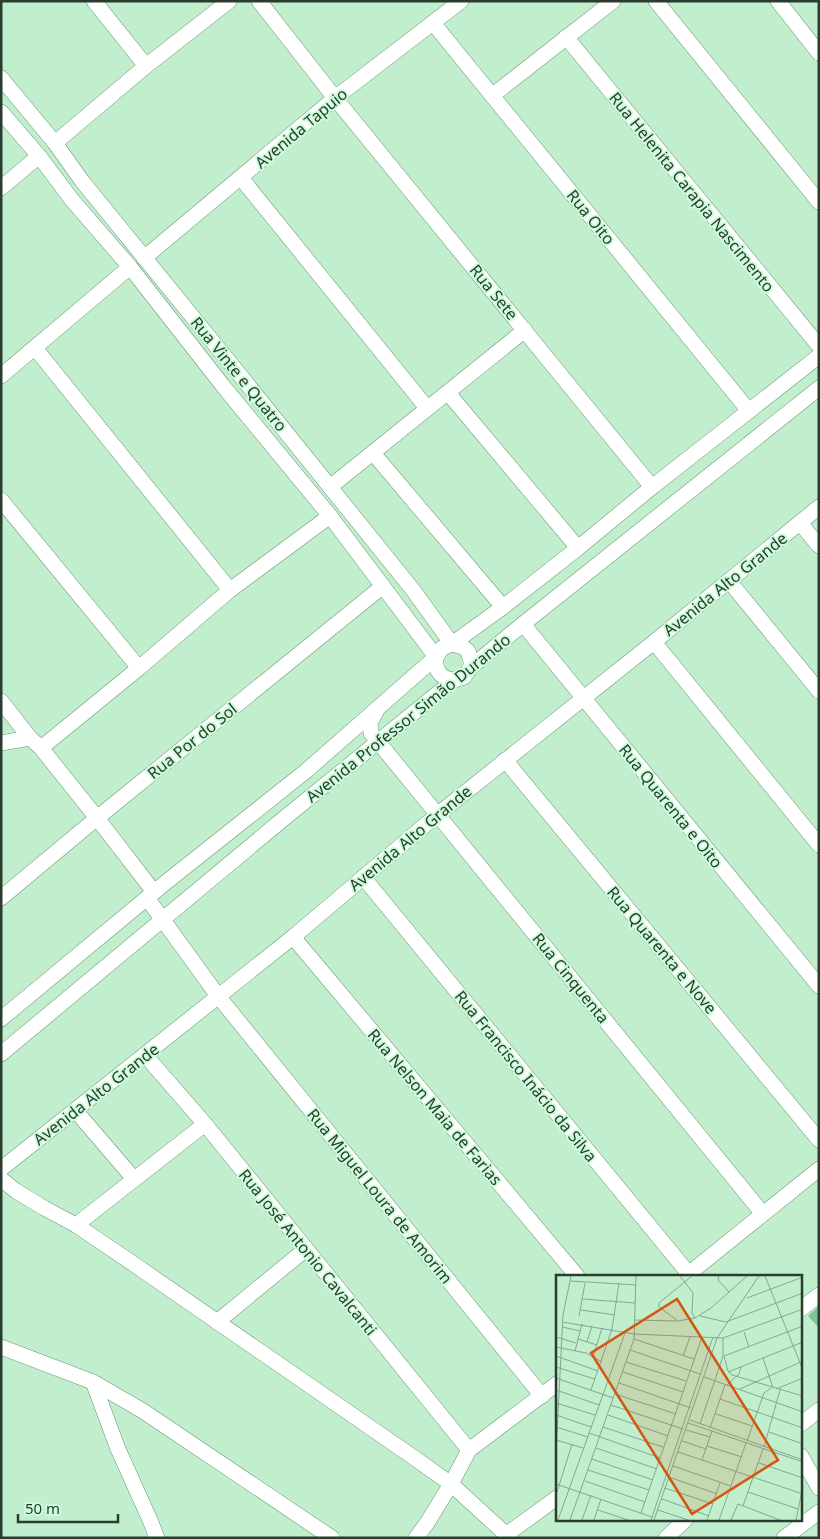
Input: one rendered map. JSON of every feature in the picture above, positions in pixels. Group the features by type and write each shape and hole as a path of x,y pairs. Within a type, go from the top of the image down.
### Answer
{"street":[{"path":"94,1 146,66"},
{"path":"55,143 146,66 230,1"},
{"name":"Rua Sete","path":"259,1 335,98 652,487"},
{"name":"Avenida Tapuio","path":"144,258 335,98 461,1"},
{"path":"493,95 613,1"},
{"path":"656,1 819,202"},
{"path":"778,1 819,53"},
{"name":"Rua Oito","path":"434,23 748,411"},
{"name":"Rua Helenita Carapia Nascimento","path":"566,37 819,346"},
{"name":"Rua Vinte e Quatro","path":"1,78 330,487 412,590 452,644 463,647 468,651 471,667"},
{"name":"Rua Vinte e Quatro","path":"1,112 39,156 72,200 130,267 146,290 223,386 330,516 436,657 436,668 439,673 443,677 454,680"},
{"path":"1,188 39,156"},
{"path":"241,178 427,408"},
{"path":"1,376 130,267"},
{"path":"146,290 160,278"},
{"path":"330,487 524,330"},
{"path":"35,348 230,590"},
{"name":"Avenida Professor Simão Durando","path":"1,1019 150,895 306,771 436,657 442,648 452,644 503,607 819,356"},
{"name":"Avenida Professor Simão Durando","path":"1,1054 454,680 464,677 471,667 523,624 819,388"},
{"path":"448,393 578,548"},
{"path":"373,453 503,607"},
{"path":"1,500 139,668"},
{"name":"Avenida Alto Grande","path":"1,1169 293,937 437,815 654,642 819,507"},
{"path":"1,743 35,743 139,668 230,590 330,516"},
{"path":"800,523 819,546"},
{"path":"728,581 819,692"},
{"name":"Rua Por do Sol","path":"1,898 383,586"},
{"path":"396,604 412,590"},
{"name":"Rua Quarenta e Oito","path":"523,624 819,986"},
{"path":"654,642 819,845"},
{"name":"Rua Miguel Loura de Amorim","path":"1,701 97,818 150,895 162,920 218,996 542,1396"},
{"name":"Rua Cinquenta","path":"381,706 370,723 371,734 763,1214"},
{"name":"Rua Quarenta e Nove","path":"505,760 819,1140"},
{"name":"Rua Francisco Inácio da Silva","path":"363,877 688,1275"},
{"name":"Rua Nelson Maia de Farias","path":"293,937 576,1275"},
{"name":"Rua José Antonio Cavalcanti","path":"145,1055 205,1124 469,1450"},
{"path":"75,1110 134,1179"},
{"path":"76,1225 205,1124"},
{"path":"688,1275 819,1169"},
{"path":"1,1180 37,1204 76,1225 451,1484 508,1536 556,1500"},
{"path":"217,1322 306,1249"},
{"path":"802,1308 819,1295"},
{"path":"1,1347 93,1382 143,1411 332,1538"},
{"path":"93,1382 118,1449 157,1538"},
{"path":"416,1538 451,1484 469,1450 556,1385"},
{"path":"802,1423 819,1410"},
{"path":"802,1458 819,1488"},
{"path":"784,1538 819,1512"},
{"path":"666,1538 683,1522"}],"building":[{"path":"819,1306 819,1328 808,1316"}]}
